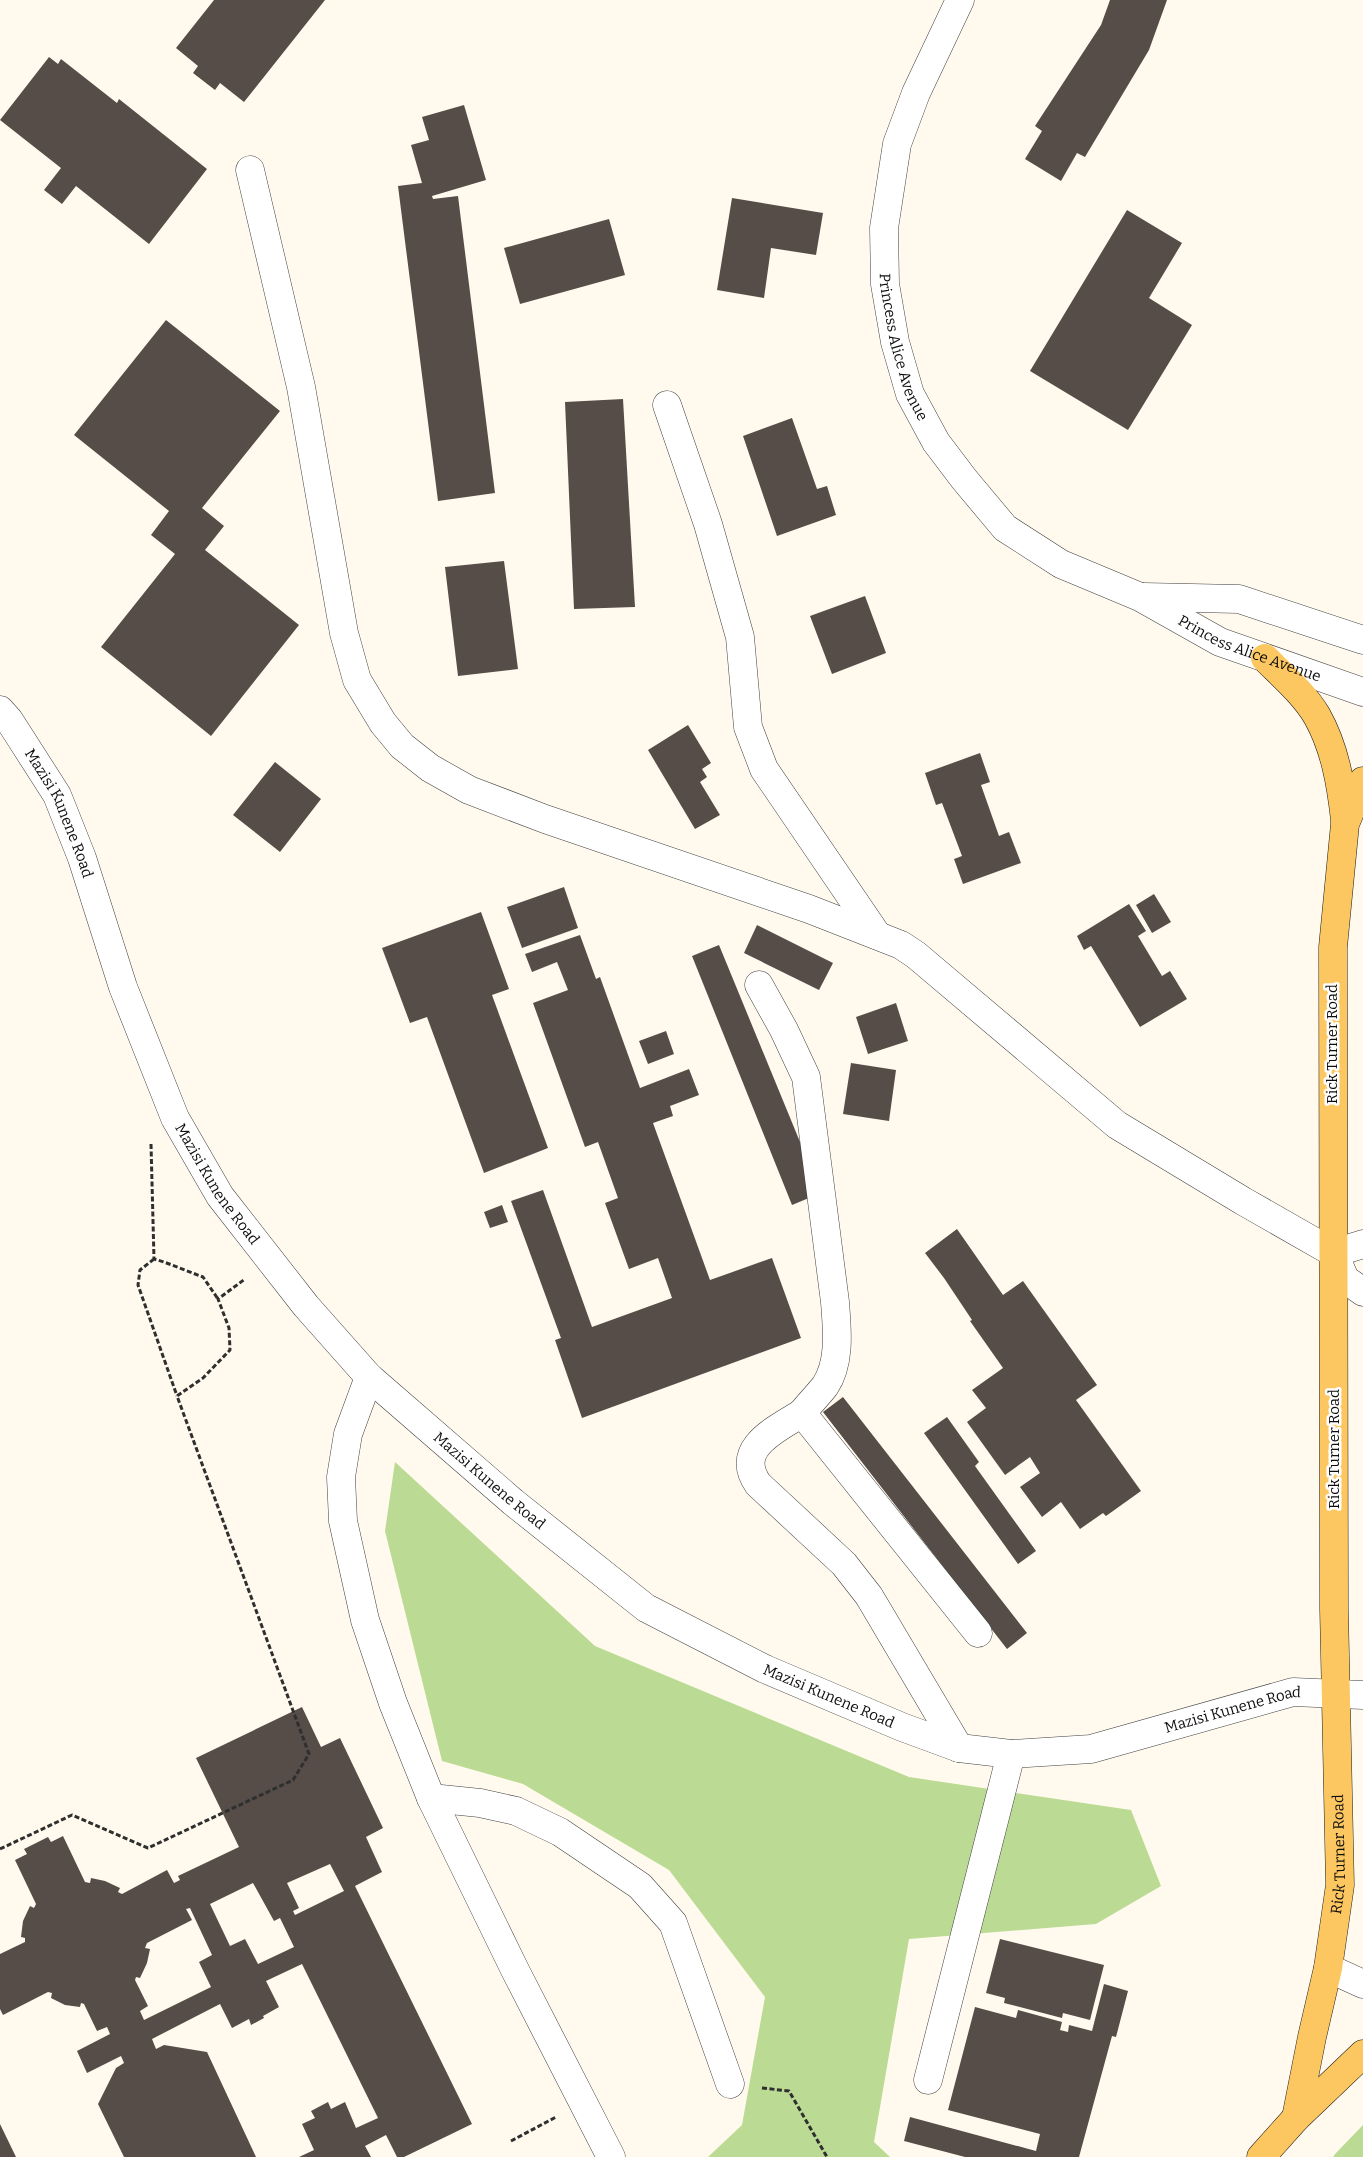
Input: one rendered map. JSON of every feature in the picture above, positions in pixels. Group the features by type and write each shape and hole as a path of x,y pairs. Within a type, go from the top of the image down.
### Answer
{"main road":[{"path":"1265,658 1295,687 1316,715 1330,743 1341,783 1346,824"},
{"name":"Rick Turner Road","path":"1296,2118 1328,1968 1340,1885 1335,1693 1333,947 1346,824 1363,781"},
{"path":"1261,2157 1296,2118 1363,2054"}],"street":[{"name":"Princess Alice Avenue","path":"960,0 916,93 897,144 884,228 886,284 895,342 910,394 936,442 964,479 1006,528 1061,564 1140,597 1220,642 1363,692"},
{"path":"250,170 272,256 300,387 344,633 357,680 383,723 402,746 430,768 469,790 545,819 663,858 901,945 916,955 1117,1125 1334,1253 1345,1279 1363,1292"},
{"path":"666,405 708,524 740,637 748,727 764,769 877,935"},
{"name":"Princess Alice Avenue","path":"1140,597 1239,599 1363,640"},
{"name":"Mazisi Kunene Road","path":"0,710 9,720 56,795 82,858 123,987 175,1118 220,1196 306,1306 369,1377 512,1502 646,1608 765,1669 902,1727 960,1748 1011,1754 1091,1749 1293,1692 1363,1695"},
{"path":"759,985 784,1030 806,1077 836,1302 838,1338 833,1366 826,1384 802,1413 760,1441 753,1450 751,1463 753,1476 758,1484 844,1564 869,1596 960,1748"},
{"path":"1334,1253 1363,1244"},
{"path":"369,1377 348,1434 340,1477 343,1521 365,1620 393,1703 431,1798 611,2157"},
{"path":"802,1413 978,1633"},
{"path":"928,2080 1011,1754"},
{"path":"431,1798 480,1803 516,1811 560,1832 640,1886 673,1923 730,2084"},
{"path":"1328,1968 1363,1984"}],"path":[{"path":"151,1142 154,1259"},
{"path":"154,1259 204,1277 218,1299 229,1328 230,1350 203,1378 177,1396"},
{"path":"0,1848 72,1815 148,1848 293,1780 309,1754 138,1285 140,1270 154,1259"},
{"path":"218,1299 270,1260"},
{"path":"789,2091 828,2157"},
{"path":"512,2141 582,2102"}],"green space":[{"path":"395,1462 595,1646 909,1777 1131,1810 1161,1886 1096,1924 909,1939 874,2142 890,2157 708,2157 742,2125 765,1997 669,1870 523,1784 442,1761 385,1531"},
{"path":"1363,2125 1363,2157 1333,2157 1336,2153"}],"building":[{"path":"214,0 325,0 244,102 220,83 215,90 193,73 198,66 176,48"},
{"path":"1110,0 1167,0 1149,50 1085,157 1077,153 1061,181 1025,159 1042,131 1035,126 1101,25"},
{"path":"49,57 58,64 61,59 117,103 119,99 207,169 149,244 76,186 62,204 44,190 61,168 0,120"},
{"path":"464,105 486,180 432,196 433,199 458,196 495,493 438,501 398,186 422,183 411,145 429,140 422,117"},
{"path":"732,198 823,213 816,255 771,248 764,298 717,290"},
{"path":"1127,210 1182,243 1149,298 1192,325 1128,430 1030,371"},
{"path":"609,219 625,275 520,304 504,248"},
{"path":"166,320 280,411 202,508 224,526 205,550 299,625 211,736 101,647 175,554 151,535 169,511 74,435"},
{"path":"623,399 635,607 574,609 565,402"},
{"path":"792,418 817,489 827,486 836,515 777,536 743,436"},
{"path":"504,561 518,669 458,676 445,567"},
{"path":"865,596 886,653 832,674 810,616"},
{"path":"688,725 711,763 702,769 707,777 700,782 720,815 695,829 648,750"},
{"path":"980,753 990,782 981,785 999,836 1009,832 1021,863 963,884 954,859 962,856 942,803 936,805 925,773"},
{"path":"275,762 321,799 280,852 233,815"},
{"path":"564,887 578,928 522,948 507,907"},
{"path":"1154,894 1171,922 1152,933 1136,905"},
{"path":"1129,904 1146,931 1138,936 1162,976 1170,971 1187,999 1140,1027 1091,946 1084,950 1077,936"},
{"path":"481,912 509,989 492,995 548,1148 484,1173 427,1017 410,1023 382,948"},
{"path":"757,925 833,963 819,990 744,953"},
{"path":"580,935 596,979 600,977 640,1088 689,1069 699,1095 670,1106 673,1116 653,1123 710,1280 772,1258 801,1338 582,1418 555,1340 561,1338 511,1201 543,1190 592,1327 672,1298 658,1258 629,1269 605,1203 618,1198 598,1142 585,1147 533,1003 568,990 557,962 532,972 525,954"},
{"path":"719,945 821,1193 792,1205 692,956"},
{"path":"896,1003 908,1041 868,1054 856,1017"},
{"path":"666,1031 674,1054 648,1064 639,1041"},
{"path":"851,1063 896,1070 889,1121 843,1114"},
{"path":"502,1205 508,1222 490,1228 484,1212"},
{"path":"957,1229 1003,1295 1023,1281 1097,1385 1076,1400 1141,1491 1106,1516 1103,1513 1080,1529 1061,1502 1042,1517 1020,1487 1040,1473 1030,1457 1005,1475 967,1422 986,1408 972,1390 1003,1368 970,1321 972,1320 944,1278 925,1253"},
{"path":"843,1397 1027,1633 1007,1649 823,1412"},
{"path":"947,1417 979,1462 975,1466 1036,1551 1018,1564 924,1433"},
{"path":"302,1707 321,1747 340,1738 383,1828 366,1837 382,1872 355,1886 472,2124 404,2157 397,2157 386,2135 365,2146 371,2157 299,2157 314,2150 302,2124 315,2118 311,2111 328,2102 331,2109 345,2102 356,2128 378,2118 302,1964 266,1981 279,2007 251,2025 249,2019 232,2028 220,2004 152,2039 156,2049 164,2045 207,2052 256,2157 124,2157 98,2104 116,2068 124,2063 121,2056 87,2073 77,2051 110,2034 107,2027 97,2031 84,2004 81,2003 80,2007 65,2005 51,1998 52,1993 48,1992 3,2015 0,2009 0,1954 25,1942 25,1938 21,1937 23,1921 30,1906 34,1908 36,1904 15,1860 27,1854 24,1849 48,1837 51,1842 63,1836 85,1882 90,1883 91,1878 105,1881 120,1888 118,1892 122,1894 167,1870 174,1883 180,1880 178,1876 239,1847 196,1758","holes":["330,1864 344,1891 295,1915 293,1911 299,1908 287,1883","253,1883 274,1921 280,1918 294,1947 258,1964 245,1939 230,1946 210,1904","190,1908 212,1955 199,1962 211,1987 144,2020 140,2011 148,2006 135,1980 136,1977 140,1978 147,1963 150,1949 145,1948 147,1943 192,1920 186,1909"]},
{"path":"1000,1939 1104,1965 1090,2020 1063,2013 1062,2018 1004,2003 1005,1998 986,1993"},
{"path":"1104,1984 1128,1991 1116,2037 1112,2036 1079,2157 965,2157 904,2141 910,2117 1036,2151 1040,2134 948,2110 975,2007 1016,2018 1018,2010 1062,2022 1060,2030 1068,2032 1069,2025 1092,2031"},
{"path":"0,2124 16,2157 0,2157"}]}
